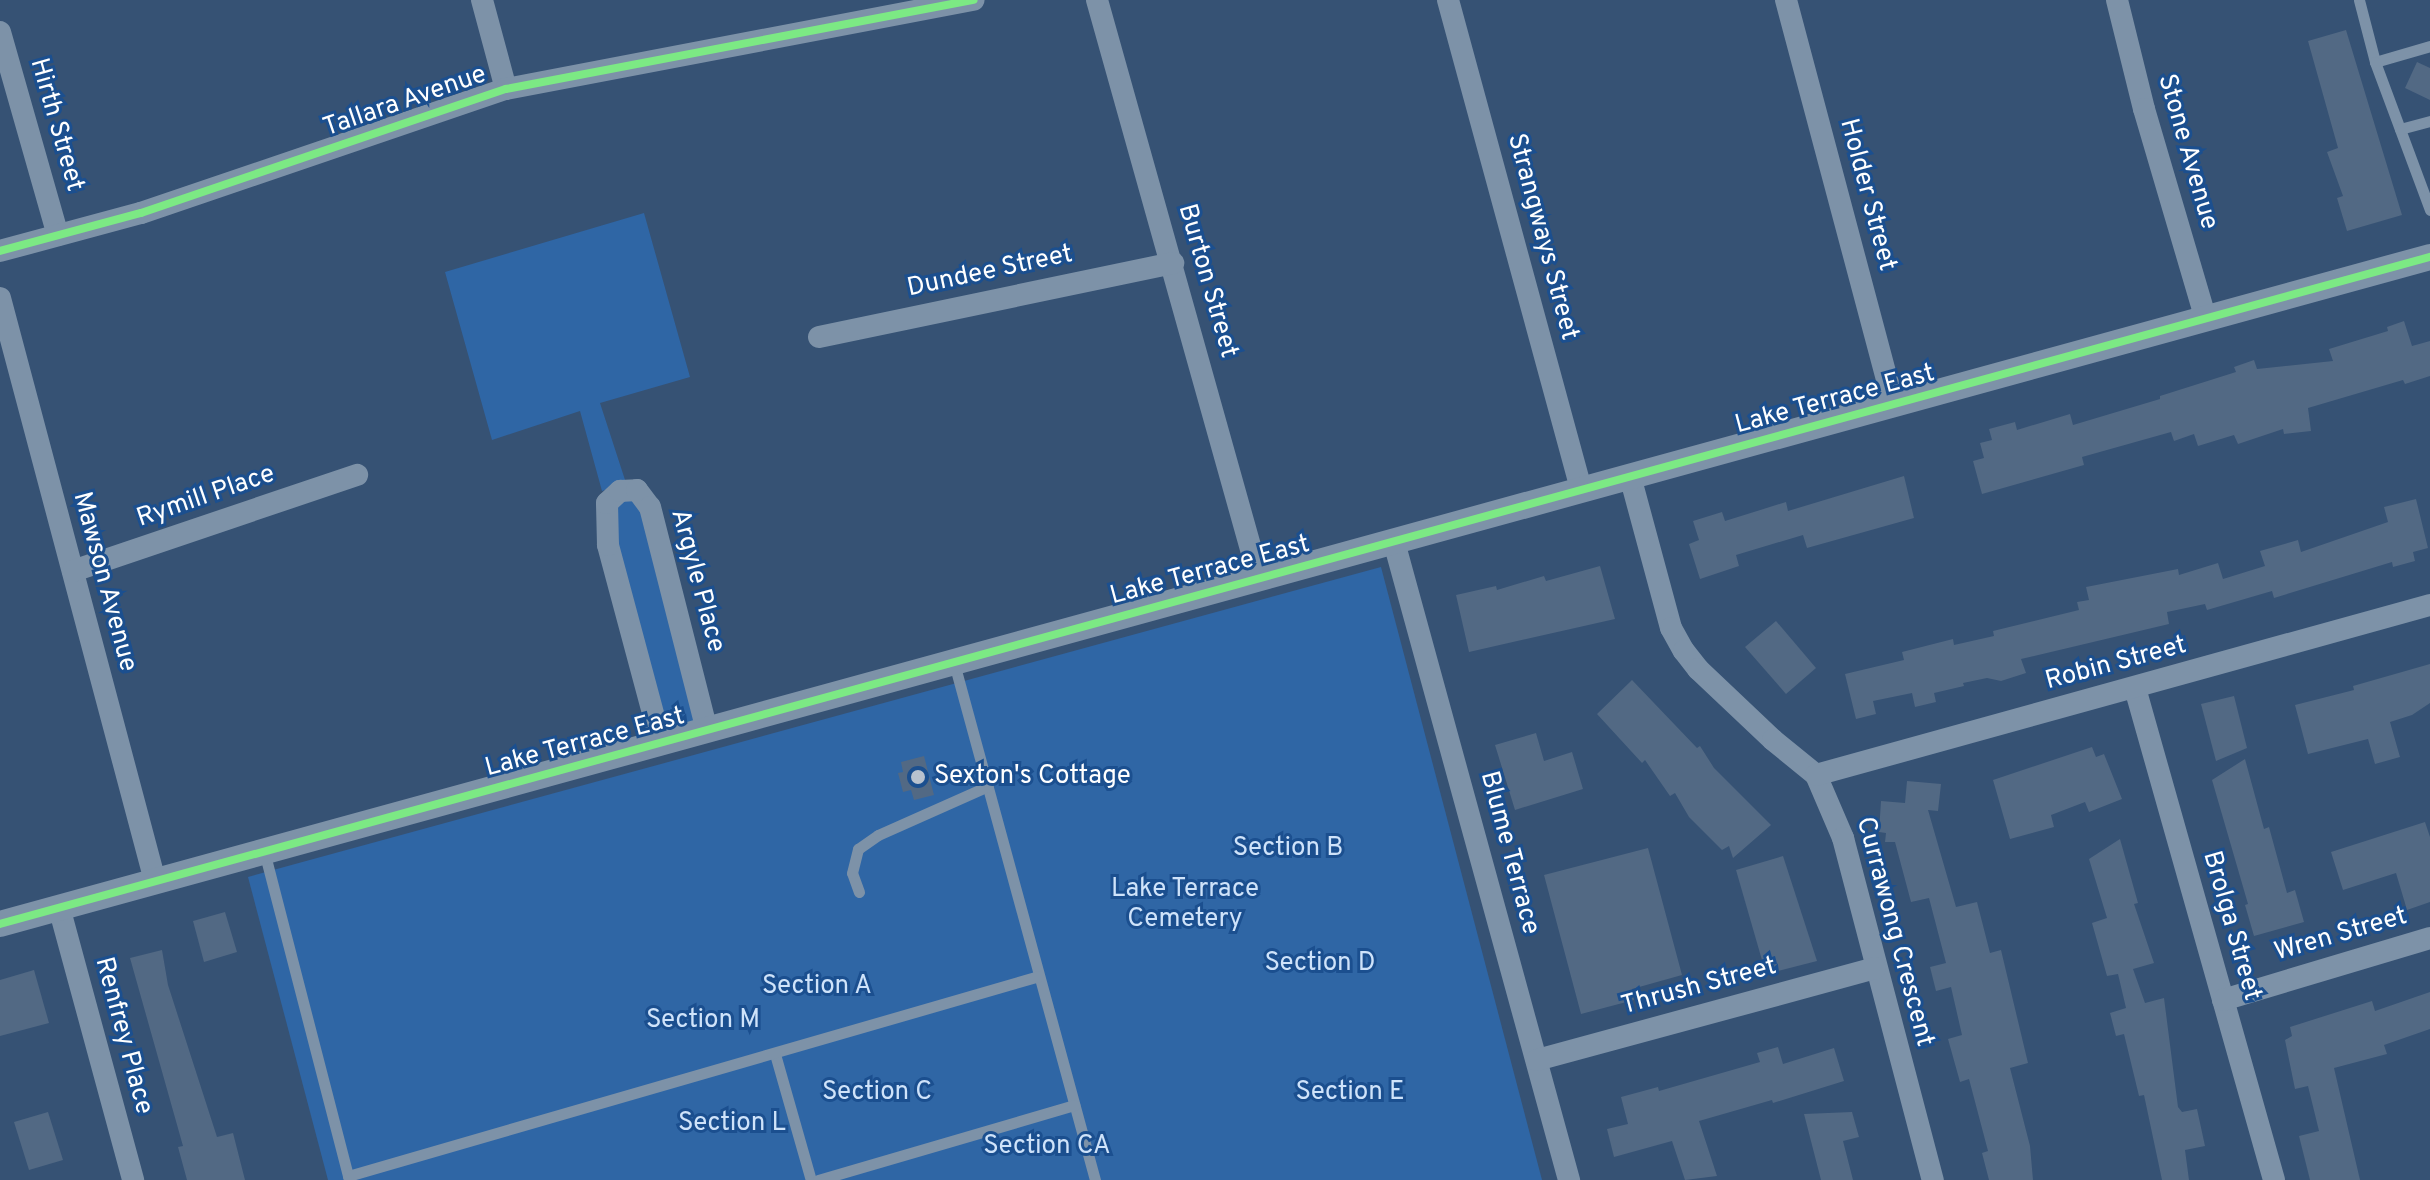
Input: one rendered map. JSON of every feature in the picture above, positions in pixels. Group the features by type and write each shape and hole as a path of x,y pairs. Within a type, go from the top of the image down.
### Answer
{"street":[{"path":"482,0 506,89"},
{"name":"Tallara Avenue","path":"0,251 141,213 506,89 974,0"},
{"name":"Burton Street","path":"1097,0 1259,578"},
{"name":"Strangways Street","path":"1448,0 1581,489"},
{"name":"Holder Street","path":"1786,0 1894,405"},
{"name":"Stone Avenue","path":"2117,0 2144,109 2206,319"},
{"name":"Hirth Street","path":"0,32 58,235"},
{"name":"Lake Terrace East","path":"0,924 2430,257"},
{"name":"Dundee Street","path":"819,337 1173,263"},
{"name":"Mawson Avenue","path":"0,298 155,881"},
{"name":"Rymill Place","path":"73,571 357,475"},
{"name":"Currawong Crescent","path":"1630,476 1671,628 1684,651 1698,669 1773,740 1816,775 1843,838 1933,1180"},
{"name":"Argyle Place","path":"661,743 608,545 607,503 620,491 637,490 650,507 707,730"},
{"name":"Blume Terrace","path":"1394,542 1569,1180"},
{"name":"Robin Street","path":"1816,775 2430,605"},
{"name":"Brolga Street","path":"2135,688 2274,1180"},
{"name":"Renfrey Place","path":"59,907 133,1180"},
{"name":"Wren Street","path":"2223,1000 2430,938"},
{"name":"Thrush Street","path":"1537,1060 1875,968"}],"lane":[{"path":"2359,0 2375,62 2430,210"},
{"path":"2375,62 2430,46"},
{"path":"2400,129 2430,121"},
{"path":"954,662 1095,1180"},
{"path":"859,892 852,873 858,849 878,835 988,786"},
{"path":"264,851 348,1178 1039,976"},
{"path":"775,1054 811,1180"},
{"path":"818,1180 1074,1105"}],"green space":[{"path":"644,213 690,377 600,403 626,483 602,491 580,411 492,440 445,272"},
{"path":"623,495 645,509 701,727 665,738 610,523"},
{"name":"Lake Terrace Cemetery","path":"1381,567 1542,1180 328,1180 248,877"}],"building":[{"path":"2346,30 2402,215 2347,231 2337,198 2343,196 2327,152 2338,148 2308,41"},
{"path":"2417,62 2430,68 2430,100 2405,88"},
{"path":"2404,321 2412,346 2430,341 2430,376 2405,384 2403,380 2308,408 2311,431 2284,434 2283,429 2238,444 2234,435 2198,446 2194,434 2174,441 2171,432 2082,457 2084,465 1982,494 1973,461 1984,458 1980,443 1992,440 1989,429 2015,422 2017,430 2070,414 2073,425 2236,372 2234,367 2254,360 2257,369 2333,361 2329,349 2388,331 2387,327"},
{"path":"1904,476 1914,518 1807,548 1803,535 1736,555 1739,566 1700,579 1689,544 1699,540 1693,521 1722,512 1725,521 1786,502 1788,511"},
{"path":"2416,499 2428,548 2413,552 2415,561 2393,567 2392,562 2274,598 2272,591 2207,610 2205,604 2167,612 2169,624 2021,659 2026,673 2001,681 1987,678 1963,683 1964,686 1934,693 1936,702 1915,707 1912,693 1873,701 1876,714 1856,719 1845,674 1904,660 1902,652 1953,639 1954,645 1994,636 1993,631 2079,610 2077,602 2089,600 2086,587 2178,569 2179,575 2218,563 2223,579 2265,566 2260,551 2298,540 2301,552 2388,522 2384,507"},
{"path":"1600,566 1615,619 1469,652 1456,595 1496,586 1497,590 1544,576 1546,581"},
{"path":"1776,621 1816,668 1786,694 1745,647"},
{"path":"2430,664 2430,703 2412,715 2390,722 2400,757 2375,764 2368,739 2308,754 2295,705 2354,690 2353,686"},
{"path":"1632,680 1697,748 1700,746 1714,768 1771,825 1733,858 1729,846 1722,850 1689,817 1675,793 1670,796 1645,760 1642,763 1597,714"},
{"path":"2234,696 2247,748 2216,761 2201,704"},
{"path":"1536,733 1544,761 1572,752 1583,789 1515,810 1495,745"},
{"path":"2092,747 2096,757 2104,754 2122,799 2089,812 2085,802 2051,815 2054,827 2010,839 1993,780"},
{"name":"Sexton's Cottage","path":"924,756 934,795 914,800 911,790 903,792 898,773 903,772 901,762"},
{"path":"2245,759 2264,829 2269,827 2287,893 2295,890 2304,922 2254,936 2245,905 2248,904 2212,780"},
{"path":"1907,781 1941,784 1938,811 1928,810 1956,907 1977,902 1990,953 2001,950 2028,1063 2010,1068 2030,1146 2033,1180 1989,1180 1982,1153 1988,1151 1969,1079 1960,1082 1948,1039 1962,1035 1951,987 1936,991 1930,967 1946,963 1929,898 1911,902 1895,842 1885,842 1886,833 1879,832 1881,801 1905,803"},
{"path":"2425,822 2430,837 2430,902 2407,910 2396,873 2343,890 2331,852"},
{"path":"2120,839 2138,903 2134,904 2154,963 2133,969 2145,1003 2164,998 2178,1107 2182,1112 2197,1109 2205,1146 2185,1150 2189,1180 2162,1180 2144,1095 2139,1096 2124,1034 2116,1036 2110,1013 2126,1008 2118,974 2107,976 2092,923 2107,918 2089,859"},
{"path":"1648,848 1682,975 1632,989 1634,1000 1581,1014 1544,875"},
{"path":"1783,856 1817,961 1766,974 1736,870"},
{"path":"225,912 237,952 204,962 193,921"},
{"path":"162,950 168,985 217,1137 233,1133 245,1180 187,1180 178,1147 183,1146 130,958"},
{"path":"34,970 49,1023 0,1036 0,980"},
{"path":"2430,992 2430,1029 2384,1045 2387,1054 2334,1068 2360,1180 2310,1180 2299,1136 2319,1131 2308,1086 2295,1089 2285,1040 2292,1036 2290,1027 2372,1001 2375,1011"},
{"path":"1778,1047 1783,1064 1834,1048 1844,1081 1699,1121 1717,1176 1685,1180 1672,1141 1614,1157 1607,1129 1628,1124 1621,1097 1658,1087 1659,1091 1760,1062 1757,1053"},
{"path":"48,1112 63,1160 29,1170 14,1122"},
{"path":"1852,1112 1859,1137 1843,1141 1853,1180 1821,1180 1804,1114"}],"cycle path":[{"path":"0,251 141,213 506,89 974,0"},
{"path":"0,924 2430,257"}],"place":[{"name":"Sexton's Cottage","path":"918,777"}],"park label":[{"name":"Section B","path":"1288,849"},
{"name":"Section D","path":"1320,964"},
{"name":"Section A","path":"817,987"},
{"name":"Section M","path":"703,1021"},
{"name":"Section C","path":"877,1093"},
{"name":"Section E","path":"1350,1093"},
{"name":"Section L","path":"732,1124"},
{"name":"Section CA","path":"1047,1147"}]}
